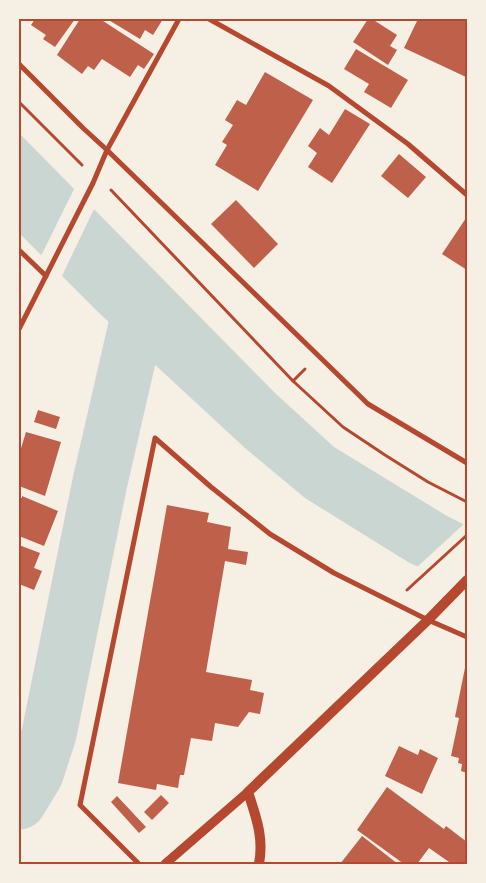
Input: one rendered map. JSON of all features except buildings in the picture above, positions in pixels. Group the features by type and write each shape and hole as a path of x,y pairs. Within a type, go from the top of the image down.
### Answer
{"main road":[{"path":"259,864 260,827 248,792 428,620 467,580"}],"street":[{"path":"19,329 93,183 107,150 179,19"},
{"path":"210,19 329,86 408,144 467,195"},
{"path":"19,64 368,404 467,463"},
{"path":"19,250 46,274"},
{"path":"139,864 80,805 155,438 211,487 270,534 334,573 428,620 467,637"},
{"path":"165,864 248,792"}],"path":[{"path":"19,102 85,168"},
{"path":"107,186 293,381 343,427 428,482 467,502"},
{"path":"403,594 467,535"}],"shaded area":[{"path":"19,133 275,393 334,447 447,516 467,526 467,590 408,562 305,498 245,448 98,312 19,233"}],"pier":[{"path":"75,187 95,207 61,278 40,258"},
{"path":"465,523 467,524 467,592 416,568"}],"waterway":[{"path":"19,802 36,774 49,734 100,482 140,308"}]}
